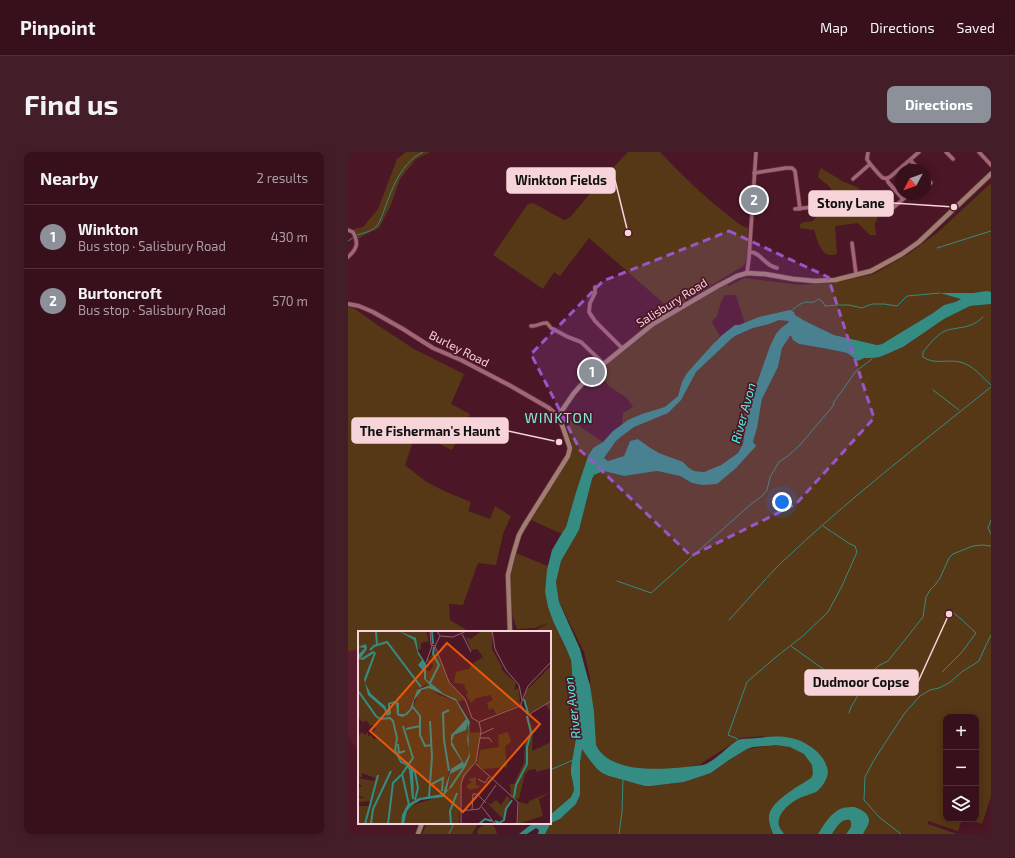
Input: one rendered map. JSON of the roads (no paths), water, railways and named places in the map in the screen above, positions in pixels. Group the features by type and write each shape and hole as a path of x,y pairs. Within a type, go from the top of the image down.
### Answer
{"main road":[{"path":"747,273 815,281 835,280 871,271 902,254 919,242 991,174"},
{"name":"Salisbury Road","path":"560,416 574,393 590,375 653,324 718,286 737,276 747,273"},
{"path":"510,631 508,575 519,535 568,456 570,448 560,416"},
{"path":"418,834 422,824"}],"street":[{"path":"747,273 750,252 756,152"},
{"path":"868,152 867,159 870,164 880,176 887,179 895,190"},
{"path":"887,179 919,152"},
{"path":"946,152 953,160"},
{"path":"978,152 991,165"},
{"path":"910,160 914,164"},
{"path":"853,178 870,164"},
{"path":"754,173 792,168 795,172 800,209"},
{"path":"893,208 902,200"},
{"path":"795,209 814,207"},
{"path":"348,230 353,232 356,238 357,246 348,257"},
{"path":"852,243 856,274"},
{"path":"750,252 754,252 765,262 777,268"},
{"path":"595,287 595,293 590,303 589,312 595,321 622,348"},
{"name":"Burley Road","path":"348,304 359,306 373,312 433,348 461,360 509,385 560,416"},
{"path":"531,326 547,323 551,328 568,338 581,342 603,364"}],"water":[{"path":"987,291 991,292 991,304 970,306 944,319 903,347 880,357 864,358 858,361 847,353 799,344 790,336 782,348 778,367 762,399 753,442 756,446 736,468 717,484 702,485 692,483 680,476 657,471 624,476 604,471 594,475 579,530 561,561 556,582 559,602 580,649 590,685 594,712 596,745 602,754 612,761 636,768 662,769 698,766 715,759 740,739 784,737 804,743 823,758 828,771 824,783 814,793 794,801 782,812 779,826 784,834 773,834 770,826 769,815 773,807 782,797 811,778 813,774 812,765 804,754 790,747 776,745 753,747 729,760 711,773 684,782 651,786 645,786 602,773 597,769 582,749 580,763 580,795 576,804 560,819 551,823 551,814 571,797 574,790 571,767 577,733 571,660 548,607 545,592 547,570 552,550 566,527 588,456 593,448 603,442 613,431 628,420 665,407 678,396 682,382 687,373 721,336 735,325 739,325 759,317 790,310 805,321 834,335 877,345 882,344 944,305 961,299 940,293 973,293","holes":["779,320 789,321 776,334 770,346 748,408 743,444 738,453 721,465 704,472 694,471 683,462 659,453 638,439 630,441 624,456 608,461 604,458 616,441 634,427 668,413 681,400 696,372 735,336 753,328"]},
{"path":"854,807 864,812 869,819 869,824 863,834 846,834 850,829 851,822 850,820 844,820 832,834 818,834 835,812 844,808"},
{"path":"534,824 550,824 545,834 538,834 539,830 536,828 527,834 519,834"}],"waterway":[{"path":"357,235 370,231 376,227 401,173 414,158 423,152"},
{"path":"937,248 991,231"},
{"path":"348,241 354,237"},
{"path":"791,311 802,303 813,302 819,299 825,306 849,305 862,308 872,304 897,306 907,296 940,293"},
{"path":"983,317 972,325 948,330 942,333 933,340 923,352 923,357 932,361 955,361 965,364 977,372 991,385"},
{"path":"617,581 651,593 762,496 767,490 770,477 779,462 799,446 833,406 834,402 856,371 872,359"},
{"path":"729,620 773,571 805,541 884,473 991,387"},
{"path":"933,390 959,410"},
{"path":"991,520 988,528 991,534"},
{"path":"739,741 728,735 747,682 804,635 828,612 842,586 857,552 855,546 823,526"},
{"path":"849,713 872,672 878,666 888,661 923,617 926,597 940,578 949,558 953,554 973,546 991,546"},
{"path":"942,672 962,652 976,633 951,611 948,614"},
{"path":"901,834 879,817 864,800 865,777 874,760 904,714 920,696 930,690 939,688 949,683 963,671 979,661 991,635"},
{"path":"791,646 858,694"},
{"path":"551,770 573,760"},
{"path":"619,834 622,812 623,779"},
{"path":"449,834 454,824"}],"place":[{"name":"Burtoncroft","path":"754,200"},
{"name":"Stony Lane","path":"954,207"},
{"name":"Winkton Fields","path":"628,233"},
{"name":"Winkton","path":"592,372"},
{"name":"The Fisherman's Haunt","path":"559,442"},
{"name":"Dudmoor Copse","path":"949,614"}],"district":[{"name":"WINKTON","path":"559,418"}],"water label":[{"name":"River Avon","path":"743,413"},
{"name":"River Avon","path":"572,708"}]}
